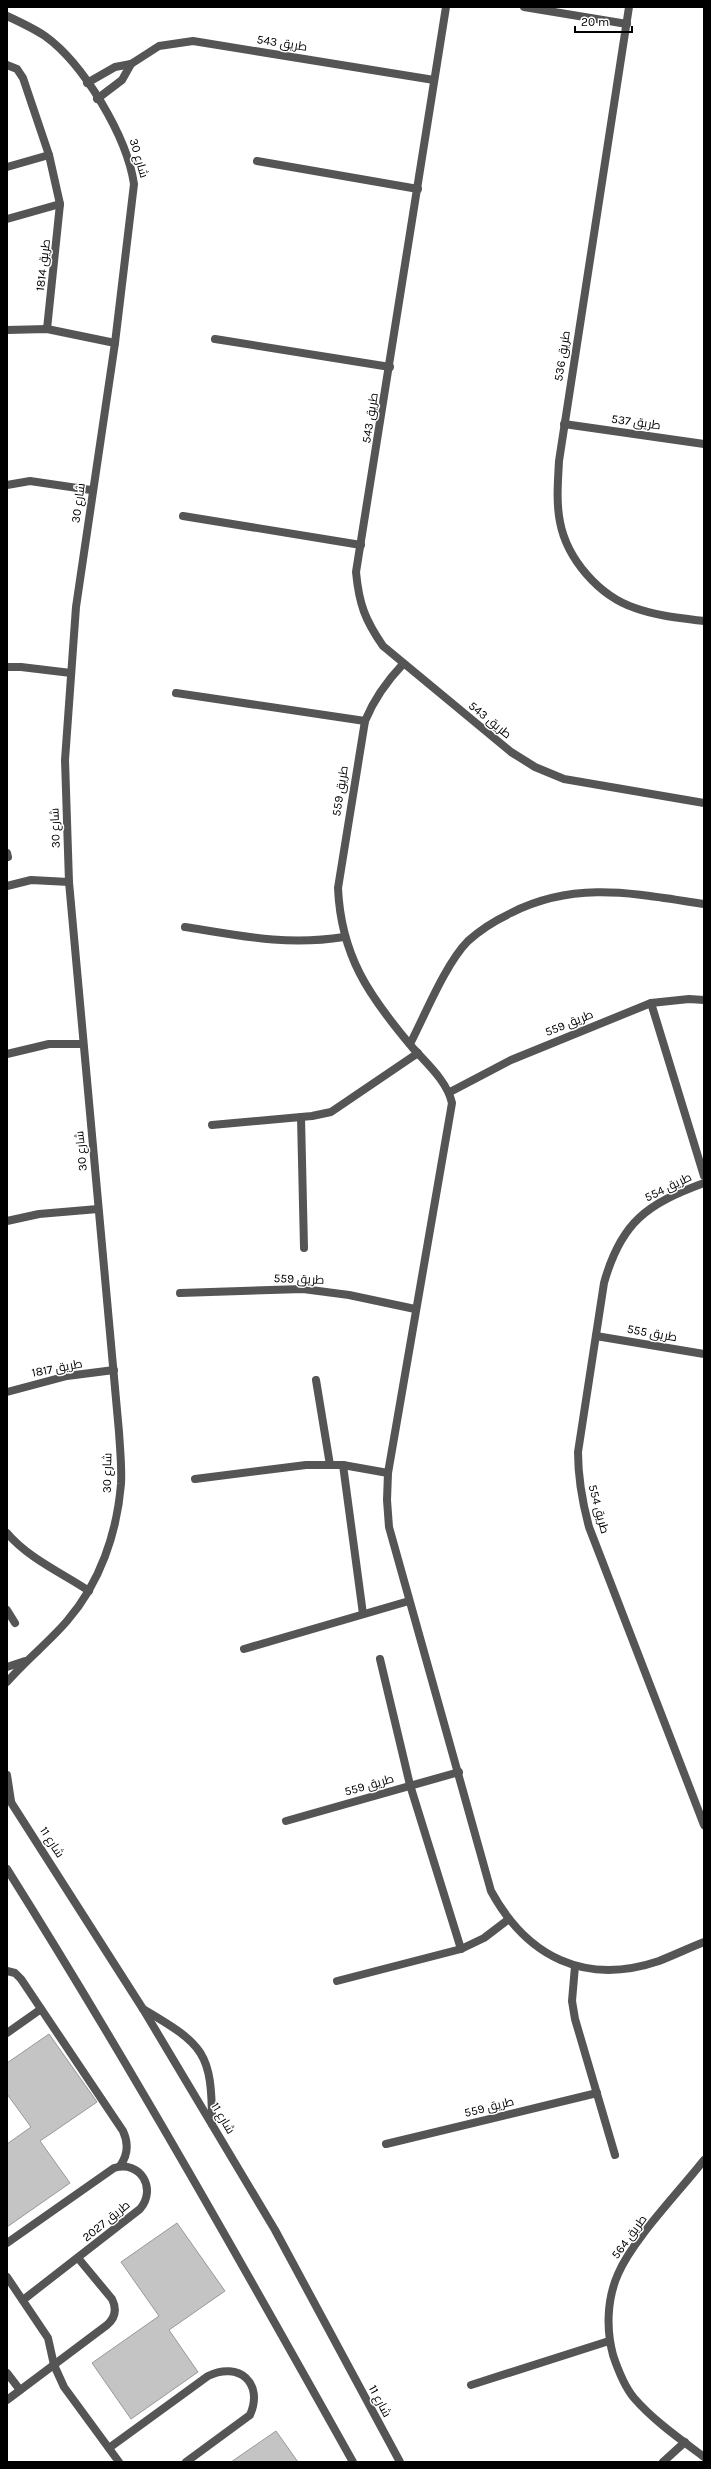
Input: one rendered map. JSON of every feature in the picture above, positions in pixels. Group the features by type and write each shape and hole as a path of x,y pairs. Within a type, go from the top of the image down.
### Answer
{"street":[{"name":"طريق 543","path":"446,7 390,367 356,572 361,605 368,624 382,646 511,752 535,767 564,779 704,803"},
{"path":"524,7 627,24"},
{"name":"طريق 536","path":"629,7 564,424 557,493 560,522 570,550 587,574 608,594 634,608 704,621"},
{"name":"شارع 30","path":"7,16 45,36 63,52 87,83 118,132 130,162 134,184 115,343 92,490 76,607 65,760 69,882 82,1044 114,1370 121,1482 116,1520 108,1549 89,1591 68,1620 25,1661 7,1682"},
{"name":"طريق 543","path":"87,83 115,67 131,64 160,46 193,41 434,80"},
{"name":"طريق 543","path":"97,99 122,80 131,64"},
{"name":"طريق 1814","path":"7,65 17,69 23,78 49,155 60,204 47,329"},
{"path":"7,167 49,155"},
{"path":"257,161 418,189"},
{"path":"7,219 60,204"},
{"path":"7,330 47,329 115,343"},
{"path":"215,339 390,367"},
{"name":"طريق 537","path":"564,424 704,444"},
{"path":"7,485 30,481 92,490"},
{"path":"183,516 361,545"},
{"name":"طريق 559","path":"403,664 387,680 374,700 365,722 340,864 339,913 344,937 361,978 410,1044 450,1092 511,1060 651,1003 689,999 704,1000"},
{"path":"7,667 28,667 71,673"},
{"path":"176,693 365,722"},
{"path":"7,886 31,880 69,882"},
{"path":"410,1044 444,978 468,942 497,920 529,904 563,894 599,891 704,904"},
{"path":"185,928 285,942 306,942 344,937"},
{"path":"651,1003 704,1176"},
{"path":"7,1054 49,1044 82,1044"},
{"path":"212,1125 302,1117 331,1112 418,1053"},
{"path":"450,1092 452,1111 415,1310 388,1473 387,1500 389,1527 491,1891 508,1919 544,1952 558,1961 575,1966 604,1969 631,1968 658,1961 704,1942"},
{"path":"302,1117 304,1248"},
{"name":"طريق 554","path":"704,1183 660,1201 639,1216 622,1238 611,1259 604,1283 578,1452 578,1478 582,1503 589,1527 704,1825"},
{"path":"7,1221 39,1214 98,1209"},
{"name":"طريق 559","path":"180,1292 303,1289 349,1295 415,1310"},
{"name":"طريق 555","path":"596,1336 704,1354"},
{"name":"طريق 1817","path":"7,1392 67,1376 114,1370"},
{"path":"316,1380 330,1465"},
{"path":"195,1479 283,1466 343,1465 388,1473"},
{"path":"343,1465 363,1614"},
{"path":"7,1533 14,1541 38,1558 89,1591"},
{"path":"244,1649 409,1601"},
{"path":"7,1610 15,1623"},
{"path":"380,1659 410,1785 461,1950"},
{"name":"شارع 30","path":"7,1667 25,1661"},
{"name":"طريق 559","path":"286,1821 458,1772"},
{"path":"7,1775 9,1799"},
{"name":"شارع 11","path":"9,1799 143,2009 275,2230 400,2462"},
{"path":"7,1869 109,2035 239,2259 353,2462"},
{"path":"337,1981 461,1950 484,1938 508,1919"},
{"path":"575,1966 572,2002 615,2155"},
{"path":"7,1971 19,1975 126,2138 127,2153 120,2166 114,2168 7,2243"},
{"path":"7,2033 41,2009"},
{"path":"143,2009 184,2034 196,2046 205,2061 210,2077 212,2124"},
{"name":"طريق 559","path":"386,2144 597,2093"},
{"name":"طريق 564","path":"704,2160 636,2245 618,2274 609,2307 609,2341 618,2371 634,2398 656,2420 704,2457"},
{"name":"طريق 2027","path":"23,2300 78,2258 144,2204 148,2190 144,2177 134,2168 120,2166"},
{"path":"7,2400 107,2326 114,2316 114,2304 112,2299 78,2258"},
{"path":"7,2277 48,2338 54,2365 64,2387 119,2462"},
{"path":"471,2385 609,2341"},
{"path":"109,2448 208,2376 218,2371 230,2370 241,2374 250,2382 254,2393 254,2404 250,2415 186,2462"},
{"path":"7,2373 20,2390"},
{"path":"663,2462 685,2442"}],"building":[{"path":"49,2034 97,2102 40,2141 70,2183 7,2227 7,2144 31,2127 7,2094 7,2063"},
{"path":"177,2223 225,2291 169,2330 198,2372 131,2419 92,2363 159,2316 121,2262"},
{"path":"276,2431 298,2462 231,2462"}]}
